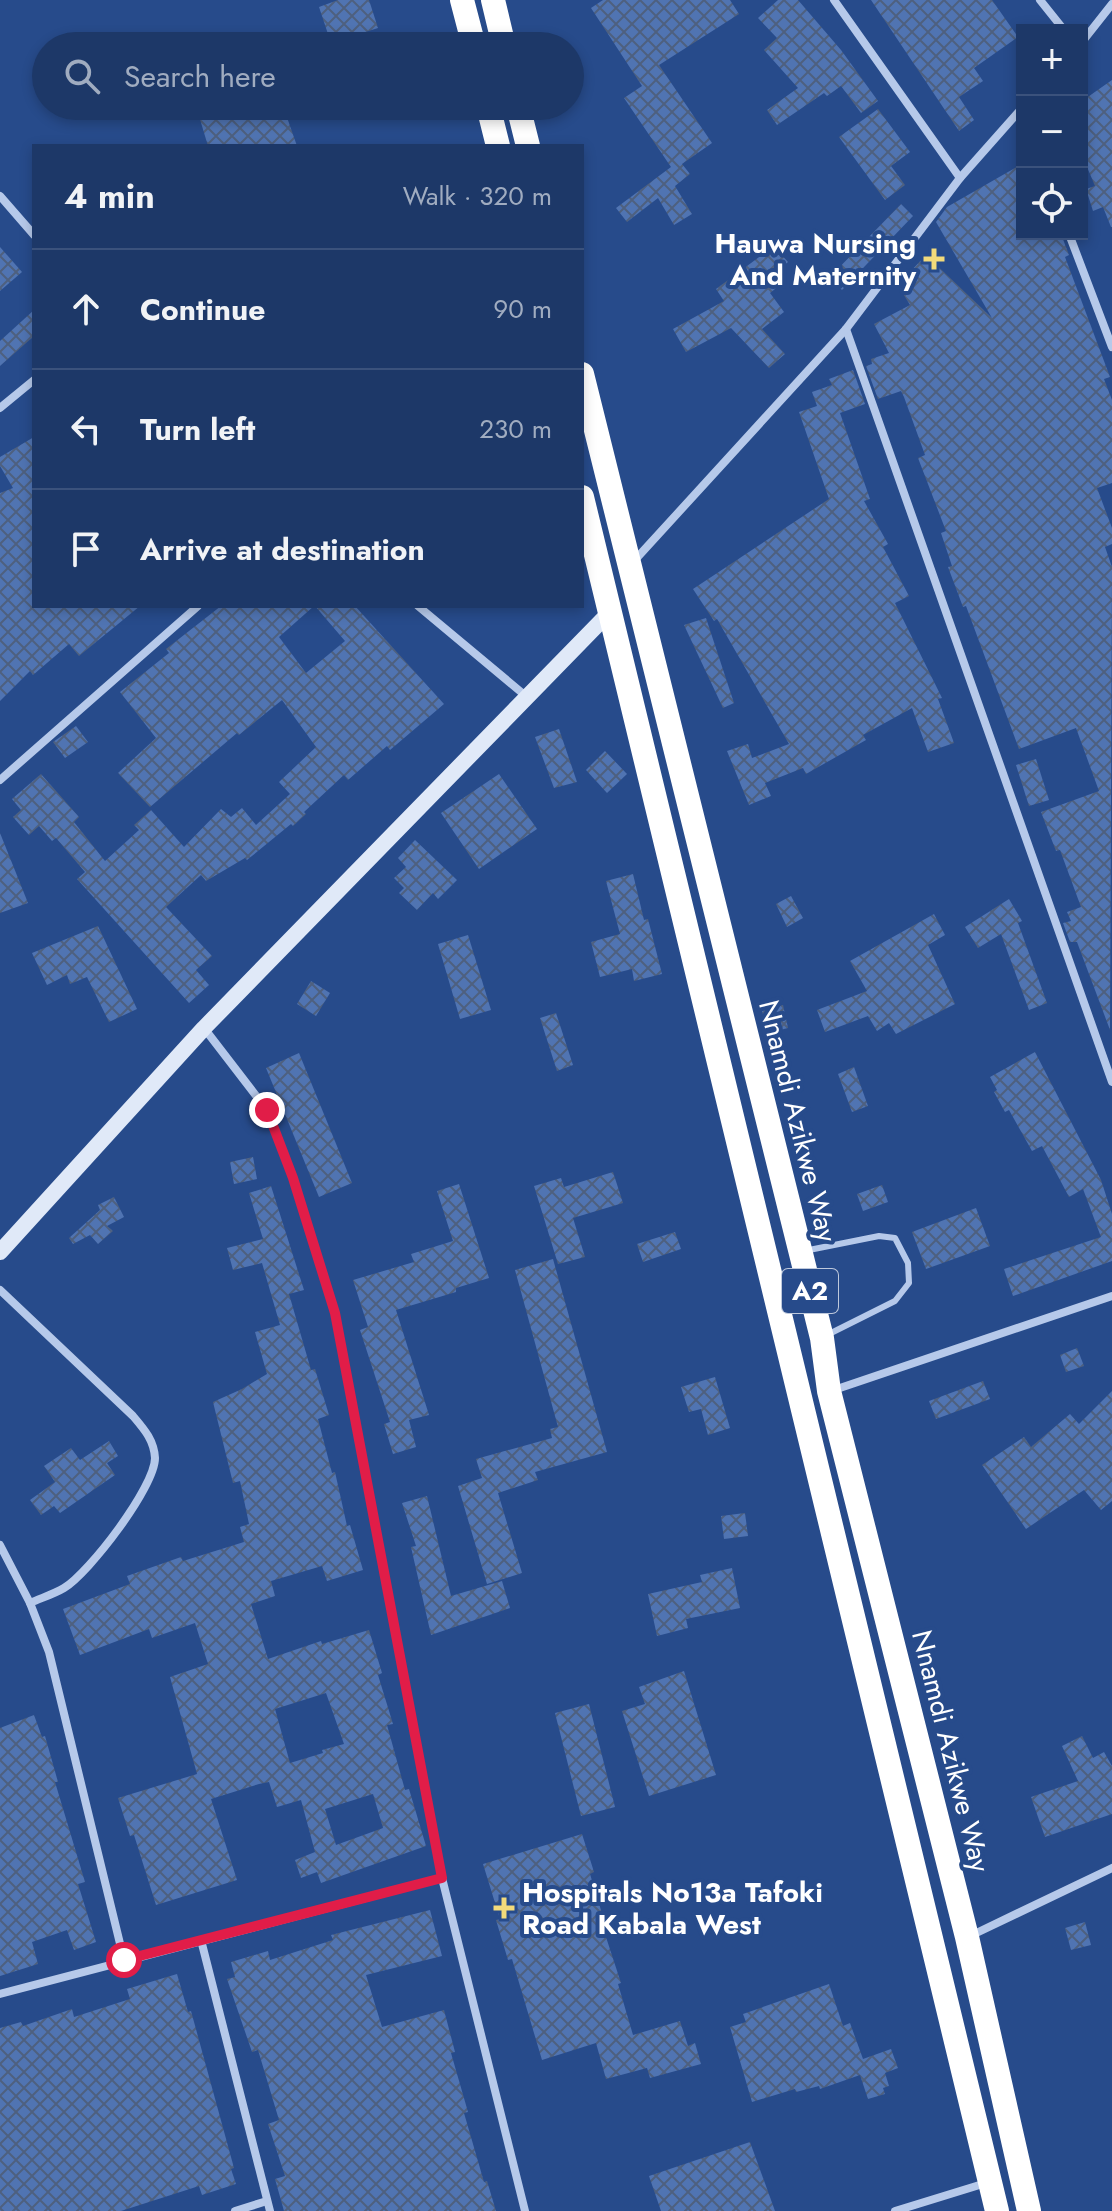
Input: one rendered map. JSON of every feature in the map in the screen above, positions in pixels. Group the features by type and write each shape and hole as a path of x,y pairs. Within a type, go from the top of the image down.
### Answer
{"highway":[{"path":"462,0 470,32"},
{"path":"493,0 501,32"},
{"path":"492,120 498,144"},
{"path":"522,120 528,144"},
{"name":"Nnamdi Azikwe Way","path":"584,382 822,1338 829,1391 967,1937 1029,2211"},
{"name":"A2","path":"584,505 997,2211"}],"street":[{"path":"834,0 960,178"},
{"path":"1040,0 1059,24"},
{"path":"1088,34 1112,4"},
{"path":"628,568 846,329 960,178 1016,117"},
{"path":"0,196 32,233"},
{"path":"1071,240 1112,347"},
{"path":"846,329 1112,1082"},
{"path":"0,408 32,382"},
{"path":"0,780 196,608"},
{"path":"420,608 527,697"},
{"path":"0,1252 204,1028 610,612"},
{"path":"204,1028 267,1110 293,1178 335,1313 442,1878 525,2211"},
{"path":"0,1290 133,1416 151,1438 155,1461 140,1496 110,1541 66,1587 30,1603"},
{"path":"829,1391 1112,1296"},
{"path":"0,1545 30,1603 49,1652 124,1960"},
{"path":"967,1937 1112,1868"},
{"path":"0,1994 442,1878"},
{"path":"201,1940 269,2206 235,2211"},
{"path":"895,2211 990,2182"}],"lane":[{"path":"800,1252 879,1236 895,1238 908,1263 909,1283 895,1301 822,1338"}],"building":[{"path":"338,0 369,0 378,28 365,32 327,32 319,7"},
{"path":"603,0 730,0 739,14 659,65 712,143 682,164 690,174 675,186 692,214 674,225 658,198 627,222 616,208 671,167 624,98 642,86 591,8"},
{"path":"778,0 798,0 841,50 878,101 861,113 841,86 827,96 824,93 777,125 767,110 798,88 764,50 777,38 758,18"},
{"path":"871,0 992,0 1016,34 1016,38 974,68 983,81 959,97 974,120 959,131"},
{"path":"1112,80 1112,227 1103,207 1093,211 1088,195 1088,188 1095,186 1088,169 1088,97"},
{"path":"878,109 910,152 891,166 905,185 885,200 839,137"},
{"path":"200,120 288,120 296,144 207,144"},
{"path":"1016,167 1016,240 1063,240 1069,255 1065,257 1110,377 1104,379 1112,400 1112,483 1097,488 1112,528 1112,544 1105,547 1112,567 1110,1030 1077,942 1070,942 1063,923 1071,921 1067,912 1081,907 1060,850 1056,851 1041,812 1099,791 1076,728 1019,749 966,606 963,607 948,567 952,566 941,533 946,531 918,458 925,455 904,397 901,391 878,399 866,366 872,364 871,359 889,353 874,324 910,305 896,282 926,255 992,318 936,222 947,207"},
{"path":"901,204 913,216 842,290 829,278"},
{"path":"774,246 788,262 777,271 785,281 770,293 784,312 762,329 785,354 769,368 731,328 686,352 673,329 724,301 716,289"},
{"path":"0,247 22,272 0,291"},
{"path":"32,312 32,338 0,366 0,341"},
{"path":"853,370 865,404 840,413 870,499 864,501 888,544 883,547 909,596 895,603 942,698 938,699 954,743 928,752 912,708 863,735 866,740 806,774 803,768 765,783 771,796 749,805 727,751 748,744 752,758 789,744 717,619 714,621 693,589 829,499 799,412 817,406 812,392 832,385 829,379"},
{"path":"32,438 32,608 138,608 79,656 69,644 33,675 30,671 0,701 0,493 13,488 0,466 0,457"},
{"path":"218,608 312,608 279,637 306,673 345,641 317,608 357,608 444,704 390,750 387,746 348,780 344,775 293,826 291,824 247,860 245,858 206,881 201,875 166,907 212,956 196,970 209,985 189,1003 77,879 85,872 56,838 52,841 39,826 29,835 13,817 21,810 12,799 41,774 79,817 74,822 105,861 139,830 134,825 151,810 184,847 221,809 231,817 242,808 256,825 290,794 279,782 316,747 282,700 239,735 237,733 150,807 118,773 156,738 120,692 169,653 166,649"},
{"path":"706,618 734,703 723,708 684,625"},
{"path":"76,726 88,742 65,758 53,742"},
{"path":"559,729 577,782 554,788 535,737"},
{"path":"605,751 627,774 607,793 586,770"},
{"path":"1036,759 1049,800 1029,806 1016,765"},
{"path":"499,774 537,829 479,869 441,813"},
{"path":"0,833 28,903 0,913"},
{"path":"415,840 457,880 438,899 433,893 417,910 399,893 404,888 394,878 406,867 398,858"},
{"path":"633,874 662,974 634,981 632,969 600,977 591,942 620,934 606,881"},
{"path":"791,896 803,918 787,927 776,904"},
{"path":"1009,899 1022,921 1018,923 1047,1003 1029,1010 1001,934 978,948 965,927"},
{"path":"934,914 945,935 928,945 955,1004 896,1034 889,1023 877,1031 868,1016 825,1032 817,1010 867,991 850,961"},
{"path":"98,926 137,1009 109,1022 87,977 70,984 67,975 47,985 32,953"},
{"path":"468,935 491,1010 460,1019 438,944"},
{"path":"311,981 330,993 316,1016 297,1004"},
{"path":"783,1005 788,1028 768,1033 762,1011"},
{"path":"556,1013 573,1065 557,1071 540,1018"},
{"path":"1035,1052 1101,1180 1112,1214 1112,1261 1013,1296 1004,1269 1101,1237 1083,1189 1069,1197 1042,1146 1032,1151 1009,1110 1005,1112 994,1092 997,1090 990,1077"},
{"path":"299,1053 352,1183 319,1197 266,1068"},
{"path":"854,1067 868,1106 852,1112 838,1074"},
{"path":"253,1157 257,1179 234,1184 230,1162"},
{"path":"613,1172 623,1203 573,1218 585,1257 558,1264 534,1186 561,1178 564,1187"},
{"path":"459,1184 489,1278 456,1288 456,1292 396,1310 429,1415 409,1420 416,1447 393,1454 384,1424 390,1422 360,1330 368,1327 353,1280 414,1262 411,1254 453,1241 437,1191"},
{"path":"882,1185 888,1202 863,1211 857,1194"},
{"path":"271,1186 304,1290 289,1294 311,1370 315,1369 329,1415 318,1419 332,1473 335,1472 347,1526 350,1525 363,1570 327,1581 322,1566 271,1581 275,1596 251,1604 268,1659 321,1641 322,1644 369,1630 382,1673 378,1675 393,1724 387,1725 405,1790 409,1789 426,1846 321,1883 317,1872 301,1878 295,1860 315,1852 301,1800 277,1807 269,1782 259,1784 211,1799 237,1880 156,1905 134,1835 130,1836 118,1798 197,1774 170,1677 208,1664 195,1623 152,1638 149,1629 80,1655 63,1609 130,1584 127,1576 181,1557 183,1561 244,1542 240,1527 249,1524 240,1481 233,1483 213,1402 267,1374 255,1332 280,1325 262,1263 233,1270 227,1248 263,1239 249,1193","holes":["326,1693 344,1744 290,1763 275,1709","373,1794 383,1828 336,1845 325,1809"]},
{"path":"114,1197 124,1217 107,1226 113,1231 98,1244 90,1235 73,1244 69,1238 100,1210 98,1205"},
{"path":"976,1208 990,1246 926,1269 912,1232"},
{"path":"675,1232 681,1249 643,1262 637,1244"},
{"path":"553,1259 607,1452 535,1472 538,1480 498,1493 522,1573 487,1584 458,1486 482,1478 476,1459 552,1438 550,1429 558,1427 515,1270"},
{"path":"1077,1348 1084,1366 1066,1372 1060,1355"},
{"path":"715,1377 730,1428 708,1435 701,1409 689,1412 681,1387"},
{"path":"983,1381 990,1399 936,1419 929,1401"},
{"path":"1112,1391 1112,1501 1101,1510 1084,1490 1026,1529 982,1465 1024,1437 1031,1447 1070,1414 1079,1424"},
{"path":"109,1441 118,1456 107,1463 115,1475 60,1513 54,1506 41,1515 30,1500 55,1482 44,1466 71,1448 80,1460"},
{"path":"427,1496 451,1596 502,1581 510,1608 431,1635 411,1547 416,1546 402,1503"},
{"path":"745,1513 748,1536 724,1539 721,1516"},
{"path":"732,1568 740,1608 686,1619 688,1628 657,1636 648,1594 702,1582 700,1575"},
{"path":"684,1671 716,1775 649,1796 622,1711 645,1704 639,1687"},
{"path":"589,1704 615,1807 581,1816 555,1713"},
{"path":"34,1715 42,1737 45,1736 58,1782 55,1782 85,1882 78,1884 96,1942 74,1950 67,1930 32,1942 38,1964 0,1976 0,1728"},
{"path":"1082,1736 1093,1758 1104,1752 1112,1766 1112,1814 1045,1837 1031,1797 1078,1781 1062,1746"},
{"path":"582,1834 594,1872 590,1874 607,1930 604,1931 621,1983 618,1984 633,2035 680,2021 688,2046 695,2043 701,2064 650,2078 647,2068 606,2079 596,2043 542,2060 512,1959 508,1960 496,1920 500,1919 483,1864"},
{"path":"430,1910 442,1956 366,1975 382,2027 444,2010 455,2052 451,2053 468,2112 464,2113 484,2182 487,2181 496,2211 284,2211 275,2179 285,2176 268,2124 279,2120 258,2050 252,2052 227,1979 235,1977 231,1962 268,1951 270,1960 333,1940 331,1935"},
{"path":"1085,1922 1091,1945 1071,1950 1065,1928"},
{"path":"177,1974 188,2012 191,2011 236,2184 202,2195 199,2186 121,2211 0,2211 0,2028 21,2022 23,2026 72,2009 74,2017 130,1999 127,1989"},
{"path":"829,1984 843,2026 850,2023 863,2059 891,2049 898,2068 885,2073 889,2086 883,2088 885,2094 868,2099 860,2075 820,2089 819,2086 796,2092 795,2089 752,2102 730,2027 746,2022 743,2014"},
{"path":"750,2142 775,2211 661,2211 649,2176"}],"place":[{"name":"Hauwa Nursing And Maternity","path":"934,259"},
{"name":"Hospitals No13a Tafoki Road Kabala West","path":"504,1908"}],"route":[{"path":"124,1960 442,1878 335,1313 293,1178 267,1110"}]}
